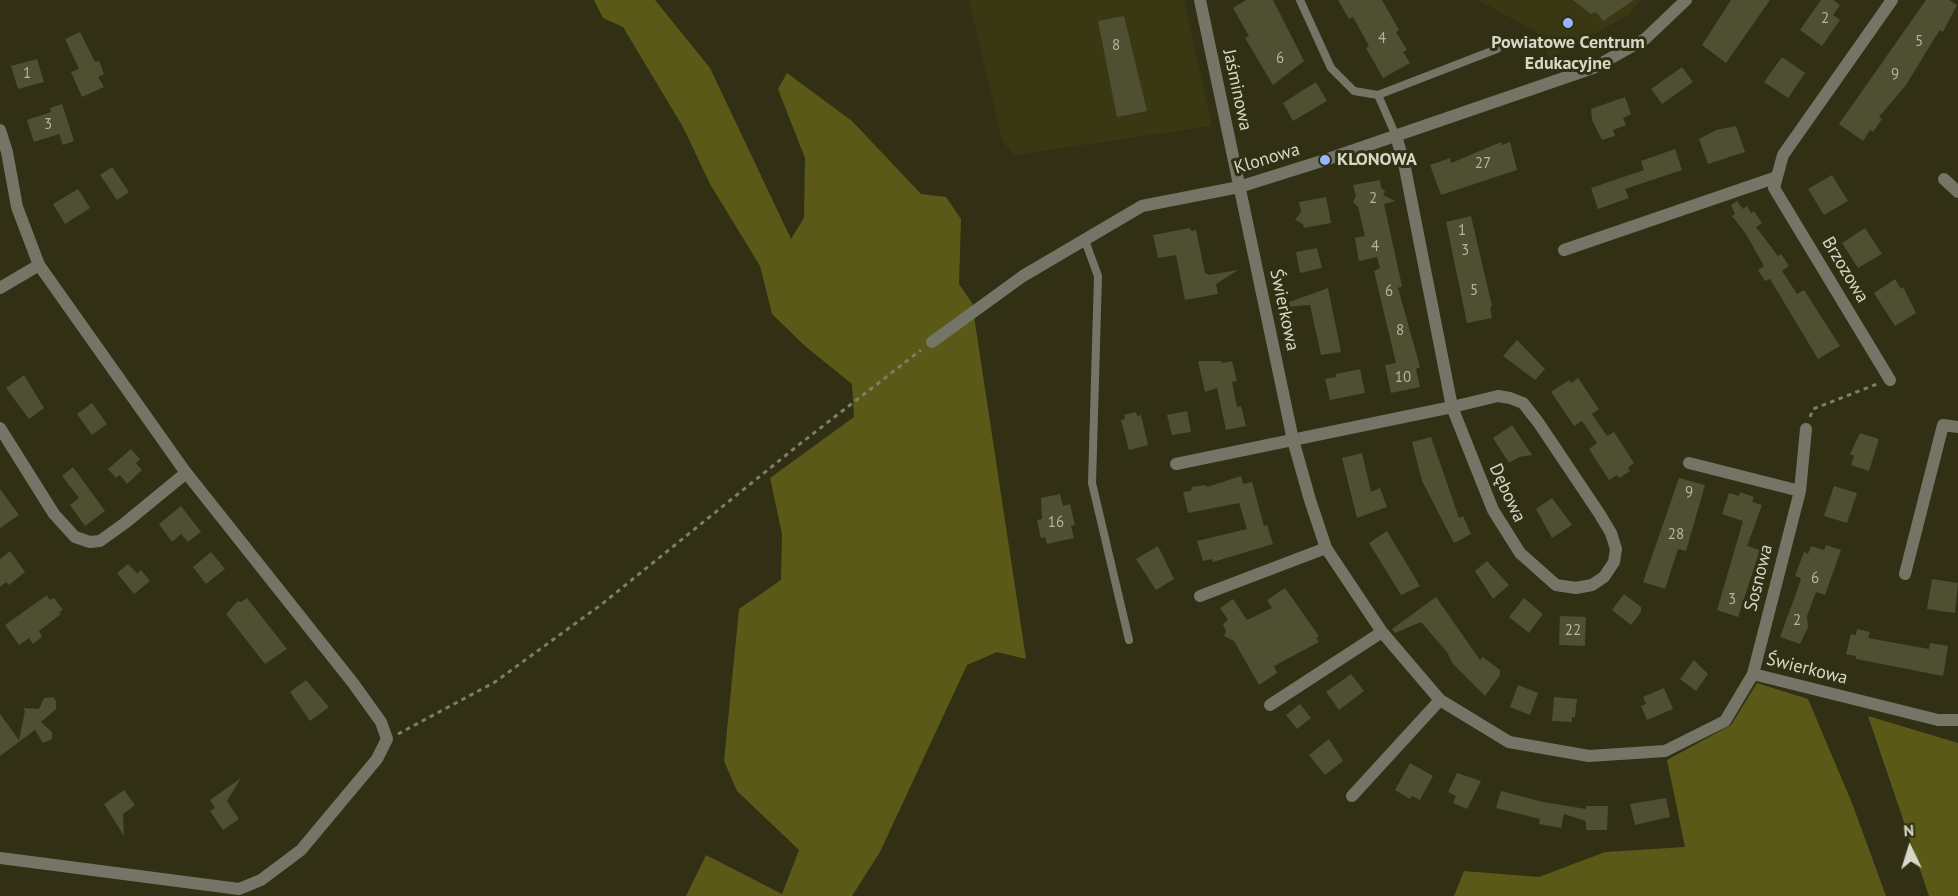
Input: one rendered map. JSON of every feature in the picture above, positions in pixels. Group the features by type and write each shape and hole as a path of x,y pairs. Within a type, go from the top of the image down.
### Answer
{"street":[{"name":"Jaśminowa","path":"1200,0 1239,187"},
{"name":"Klonowa","path":"932,342 1023,276 1084,238 1142,206 1239,187 1593,68 1645,39 1686,0"},
{"path":"1564,250 1777,177 1783,155 1892,0"},
{"path":"0,130 7,152 17,207 39,265 186,473 353,683 381,722 387,739 377,759 301,850 261,880 239,889 0,858"},
{"name":"Dębowa","path":"1396,136 1404,163 1452,407 1493,510 1513,544 1556,585 1576,588 1593,585 1604,577 1614,562 1616,549 1611,533 1523,403 1498,396 1452,407"},
{"name":"Brzozowa","path":"1777,177 1774,188 1890,380"},
{"path":"1944,179 1958,192"},
{"name":"Świerkowa","path":"1239,187 1293,440 1326,548 1382,632 1440,700 1509,742 1589,756 1665,751 1725,721 1753,674 1938,720 1958,720"},
{"path":"0,288 39,265"},
{"path":"1176,464 1452,407"},
{"path":"1905,574 1943,424 1958,427"},
{"path":"0,428 54,514 75,537 90,542 99,541 125,523 186,473"},
{"name":"Sosnowa","path":"1753,674 1800,491 1806,429"},
{"path":"1689,463 1800,491"},
{"path":"1200,596 1326,548"},
{"path":"1270,705 1382,632"},
{"path":"1352,796 1440,700"}],"lane":[{"path":"1300,0 1331,68 1354,91 1378,95 1497,49"},
{"path":"1378,95 1396,136"},
{"path":"1084,238 1098,276 1092,483 1129,640"}],"path":[{"path":"387,739 495,682 602,604 801,443 932,342"},
{"path":"1806,429 1813,409 1890,380"}],"shaded area":[{"path":"594,0 655,0 710,68 791,239 804,218 805,158 778,89 787,73 852,121 921,194 946,197 961,219 959,284 972,303 1026,659 997,652 967,665 880,852 852,896 686,896 706,855 782,894 799,850 737,791 724,761 739,609 781,580 782,534 770,478 854,417 852,384 805,346 772,314 760,266 710,184 683,127 623,27 603,18"},
{"path":"969,0 1184,0 1212,126 1014,155 1002,140"},
{"name":"Powiatowe Centrum Edukacyjne","path":"1478,0 1640,0 1629,15 1549,58 1537,32"},
{"path":"1757,683 1808,699 1852,803 1886,896 1454,896 1464,871 1539,877 1605,852 1685,847 1667,760 1731,725"},
{"path":"1868,716 1958,743 1958,896 1929,896"}],"building":[{"path":"1246,0 1273,0 1304,61 1273,85 1245,38 1249,36 1233,8"},
{"path":"1338,0 1382,0 1399,30 1396,32 1407,50 1403,52 1410,63 1383,78 1366,48 1369,46 1353,17 1349,19"},
{"path":"1573,0 1634,0 1603,21 1596,12 1591,14"},
{"path":"1731,0 1770,0 1726,63 1702,45"},
{"path":"1821,0 1833,0 1840,5 1833,15 1840,20 1822,46 1800,30"},
{"path":"1926,0 1949,0 1957,5 1943,32 1940,30 1906,85 1879,117 1882,119 1873,132 1870,130 1863,141 1839,124"},
{"path":"1124,16 1147,111 1117,117 1098,21"},
{"path":"80,32 95,62 99,61 104,74 98,77 104,87 82,97 71,72 79,69 65,39"},
{"path":"1782,57 1805,73 1788,98 1764,82"},
{"path":"37,59 44,82 18,89 11,66"},
{"path":"1682,67 1693,82 1662,104 1651,89"},
{"path":"1316,82 1327,101 1293,121 1283,103"},
{"path":"1625,97 1631,114 1623,118 1626,125 1613,130 1615,136 1602,140 1592,120 1591,109"},
{"path":"62,104 74,141 63,145 59,134 34,142 27,120 51,112 50,108"},
{"path":"1736,126 1745,152 1708,164 1699,139 1716,130"},
{"path":"1501,142 1502,145 1510,142 1517,170 1441,195 1430,165 1450,158 1451,163"},
{"path":"1675,149 1682,170 1625,189 1629,198 1598,209 1591,188 1644,170 1641,161"},
{"path":"112,167 129,192 117,200 100,175"},
{"path":"1832,175 1848,201 1824,215 1808,189"},
{"path":"1380,180 1381,188 1385,191 1383,195 1395,201 1384,204 1402,286 1398,288 1420,367 1416,369 1420,387 1391,393 1385,365 1396,363 1374,271 1380,268 1377,257 1359,261 1355,238 1365,236 1358,207 1353,202 1356,196 1353,185"},
{"path":"78,189 90,208 65,224 53,204"},
{"path":"1326,197 1331,223 1304,228 1303,224 1295,220 1301,212 1299,202"},
{"path":"1737,201 1743,209 1747,206 1751,213 1754,211 1762,223 1756,227 1778,256 1781,254 1789,266 1782,271 1797,294 1804,290 1840,346 1818,359 1770,279 1765,281 1758,270 1764,266 1746,234 1732,216 1735,214 1731,205"},
{"path":"1471,216 1492,306 1490,308 1492,318 1467,323 1446,222"},
{"path":"1190,228 1191,231 1196,230 1205,273 1209,275 1238,270 1216,284 1218,294 1185,300 1176,255 1158,258 1153,235"},
{"path":"1865,228 1882,254 1858,268 1842,243"},
{"path":"1317,248 1322,268 1300,273 1296,252"},
{"path":"1895,279 1901,289 1903,287 1916,313 1895,326 1874,293"},
{"path":"1328,288 1341,352 1321,355 1310,305 1285,307 1284,304"},
{"path":"1517,340 1545,369 1535,380 1503,356"},
{"path":"1198,361 1221,361 1222,363 1232,361 1237,381 1232,382 1237,407 1241,406 1246,426 1226,430 1217,388 1205,392"},
{"path":"1360,369 1365,393 1330,400 1325,379"},
{"path":"24,375 44,408 29,419 6,388"},
{"path":"1578,378 1599,409 1592,414 1607,436 1614,432 1634,463 1628,468 1630,471 1619,478 1617,475 1609,480 1589,449 1597,443 1582,421 1574,426 1551,392 1569,380 1571,383"},
{"path":"92,403 107,424 92,435 77,414"},
{"path":"1187,411 1191,432 1172,435 1167,415"},
{"path":"1136,412 1137,416 1141,415 1148,445 1129,450 1121,420 1125,419 1124,415"},
{"path":"1512,425 1532,455 1519,457 1509,463 1493,438"},
{"path":"1860,433 1879,439 1869,471 1851,465 1854,456 1850,454"},
{"path":"1431,437 1459,518 1463,516 1471,534 1454,543 1422,481 1412,442"},
{"path":"131,449 140,459 136,463 142,470 127,484 120,475 116,478 108,469"},
{"path":"1362,453 1371,492 1380,488 1387,507 1357,518 1342,458"},
{"path":"73,467 105,511 85,526 70,505 79,498 62,476"},
{"path":"1241,476 1243,484 1252,482 1264,526 1267,525 1273,544 1213,562 1212,559 1203,561 1197,541 1247,529 1239,503 1188,513 1183,492 1191,491 1192,487 1206,485 1207,487"},
{"path":"1679,478 1705,485 1686,551 1678,549 1665,589 1643,582"},
{"path":"1834,486 1857,493 1847,523 1824,516"},
{"path":"0,489 19,515 0,528"},
{"path":"1740,492 1754,497 1752,502 1762,505 1747,546 1760,550 1738,617 1717,610 1743,521 1722,514 1729,493 1739,496"},
{"path":"1060,494 1063,506 1070,504 1075,525 1071,526 1074,538 1047,544 1045,537 1041,538 1037,520 1042,519 1041,498"},
{"path":"1552,498 1572,525 1552,538 1536,509"},
{"path":"181,506 201,532 188,542 181,534 172,542 159,524"},
{"path":"1387,531 1420,586 1401,595 1369,543"},
{"path":"1826,545 1841,550 1825,595 1816,592 1807,616 1808,627 1800,644 1780,637 1801,578 1795,576 1804,552 1808,554 1811,546 1824,550"},
{"path":"1158,546 1174,579 1156,590 1136,559"},
{"path":"10,551 25,572 9,585 6,582 0,587 0,559"},
{"path":"211,552 225,569 206,584 193,567"},
{"path":"1487,561 1509,585 1493,599 1475,571"},
{"path":"128,564 137,573 141,570 150,581 134,594 117,573"},
{"path":"1932,579 1958,583 1955,613 1927,609"},
{"path":"1285,588 1319,636 1316,638 1319,642 1274,666 1277,673 1259,685 1234,641 1224,636 1226,631 1223,624 1228,620 1220,608 1233,599 1247,620 1272,608 1267,600"},
{"path":"1624,594 1641,607 1641,612 1631,625 1612,610"},
{"path":"47,595 50,600 54,598 63,610 59,612 61,614 39,631 42,637 33,644 29,638 19,645 5,625"},
{"path":"1436,597 1480,660 1483,657 1500,670 1500,675 1485,696 1453,664 1447,652 1421,622 1395,633 1392,629"},
{"path":"247,598 287,649 265,664 226,614 238,601 241,602"},
{"path":"1524,598 1543,614 1529,633 1509,617"},
{"path":"1560,616 1586,617 1585,646 1559,645"},
{"path":"1857,629 1870,632 1868,638 1929,649 1930,643 1948,646 1943,676 1856,659 1856,656 1846,654 1851,634 1856,635"},
{"path":"1694,660 1708,674 1696,691 1680,679"},
{"path":"1351,674 1364,691 1339,710 1326,692"},
{"path":"306,680 329,707 310,721 290,692"},
{"path":"1518,685 1538,693 1530,715 1510,707"},
{"path":"1664,688 1673,709 1647,720 1641,706 1646,704 1643,697"},
{"path":"53,697 56,701 56,709 41,722 52,732 52,739 43,743 35,730 0,756 0,714 19,740 25,711 23,708 39,709 44,698"},
{"path":"1554,697 1577,699 1575,717 1572,717 1572,722 1552,721"},
{"path":"1300,704 1311,718 1297,729 1286,715"},
{"path":"1329,739 1343,761 1325,775 1309,755"},
{"path":"1410,763 1433,776 1420,800 1412,796 1410,799 1395,790"},
{"path":"1457,773 1481,781 1467,809 1453,803 1456,796 1448,792"},
{"path":"241,778 227,801 239,819 223,830 210,811 215,808 210,800"},
{"path":"124,790 135,805 123,814 124,836 104,804"},
{"path":"1501,791 1543,802 1586,809 1586,806 1608,806 1607,830 1586,830 1586,821 1564,814 1561,828 1539,824 1540,819 1496,808"},
{"path":"1666,798 1670,817 1635,825 1630,804"}],"place":[{"name":"Powiatowe Centrum Edukacyjne","path":"1568,23"},
{"name":"KLONOWA","path":"1325,160"}]}
